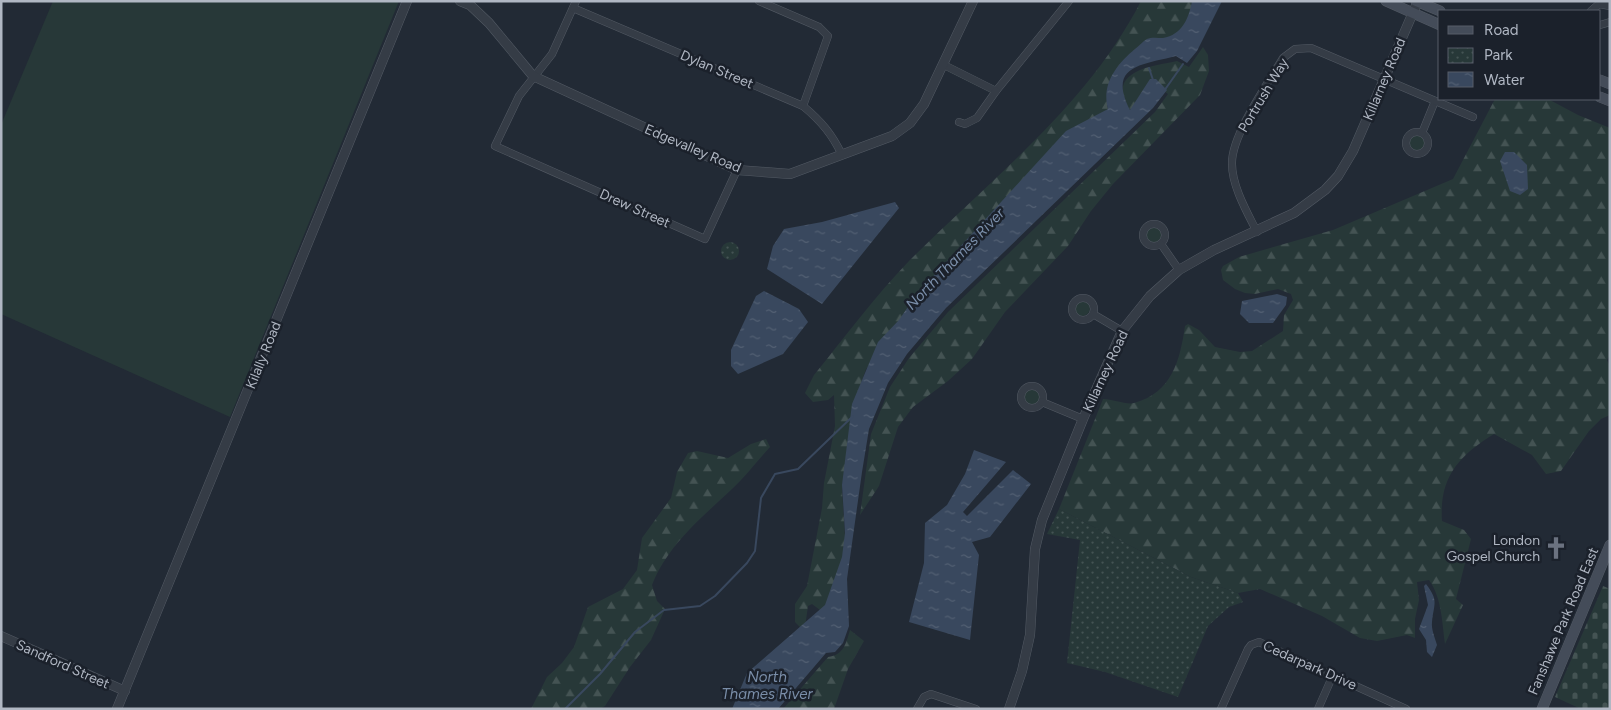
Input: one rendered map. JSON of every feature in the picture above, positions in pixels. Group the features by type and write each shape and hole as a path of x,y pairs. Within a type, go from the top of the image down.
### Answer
{"main road":[{"path":"1386,1 1438,24"},
{"path":"1417,1 1438,10"},
{"name":"Fanshawe Park Road East","path":"1542,709 1610,545"}],"street":[{"name":"Kilally Road","path":"117,709 407,1"},
{"name":"Edgevalley Road","path":"460,1 470,5 489,23 533,76 737,170 790,174 892,136 910,123 924,104 974,1"},
{"path":"759,1 769,3 819,27 828,36 803,106"},
{"path":"959,122 965,124 976,118 1069,1"},
{"name":"Killarney Road","path":"1009,709 1022,672 1030,635 1036,549 1042,520 1083,419 1122,331 1150,296 1179,270 1214,250 1294,214 1325,190 1338,176 1353,151 1417,1"},
{"path":"1592,10 1596,5 1608,4"},
{"path":"533,76 552,54 574,5"},
{"name":"Dylan Street","path":"574,5 803,106 822,122 833,135 842,155"},
{"name":"Portrush Way","path":"1257,232 1238,187 1232,164 1234,144 1283,58 1295,49 1311,48 1473,118"},
{"path":"944,65 996,91"},
{"name":"Drew Street","path":"533,76 519,96 495,146 705,239 737,170"},
{"path":"1422,133 1435,102"},
{"path":"1161,244 1179,270"},
{"path":"1093,314 1122,331"},
{"path":"1042,402 1083,419"},
{"name":"Sandford Street","path":"1,636 125,691"},
{"name":"Cedarpark Drive","path":"1222,709 1248,649 1251,645 1259,642 1406,709"},
{"path":"1318,709 1333,675"},
{"path":"917,709 924,697 931,694 976,709"}],"green space":[{"path":"53,1 399,1 230,417 1,314 1,125"},
{"path":"1141,1 1193,1 1190,22 1177,36 1149,43 1107,95 1109,113 866,369 852,409 842,489 845,538 842,561 826,608 820,610 812,604 808,606 805,627 802,629 795,622 795,604 807,586 835,426 834,395 828,400 813,402 805,393 814,375 896,274 1036,140 1066,108 1119,39"},
{"path":"1203,47 1208,55 1209,71 1200,95 1113,184 1091,211 1068,246 1005,312 972,359 948,381 913,407 898,427 879,486 860,515 871,434 890,387 909,358 948,312 1155,112 1168,94 1164,91 1132,114 1123,96 1123,87 1127,79 1141,70 1161,64 1177,61 1189,67"},
{"path":"1494,100 1550,100 1578,115 1610,128 1610,355 1607,360 1610,366 1610,415 1601,419 1589,431 1561,471 1546,474 1532,455 1494,434 1470,451 1453,470 1444,492 1442,521 1464,530 1471,539 1456,599 1463,605 1445,644 1437,595 1429,580 1417,582 1419,600 1415,619 1415,638 1407,635 1377,641 1360,638 1322,616 1260,589 1238,593 1191,577 1059,509 1103,399 1134,403 1157,392 1166,383 1177,363 1185,326 1188,324 1199,330 1215,347 1240,352 1252,351 1283,331 1284,315 1293,300 1291,294 1278,289 1255,294 1235,289 1223,280 1221,270 1223,266 1239,257 1333,230 1453,179"},
{"path":"1417,135 1425,143 1417,151 1409,143"},
{"path":"1154,227 1162,235 1154,243 1146,235"},
{"path":"730,242 736,245 739,251 736,257 730,260 724,257 721,251 724,245"},
{"path":"1082,300 1090,308 1082,316 1074,308"},
{"path":"1032,389 1040,397 1032,405 1024,397"},
{"path":"766,439 770,447 736,485 686,533 667,557 652,585 657,601 665,609 651,640 630,667 605,706 600,709 531,709 547,677 562,663 574,647 588,607 623,589 637,570 642,538 671,498 677,472 688,453 697,451 728,458 751,444"},
{"path":"1059,509 1191,577 1238,593 1243,602 1229,607 1208,626 1178,697 1105,672 1067,663 1080,540 1047,534"},
{"path":"1603,586 1610,589 1610,709 1581,709 1555,697"},
{"path":"850,630 864,641 848,669 834,709 783,709 828,657 838,654 844,648"}],"water":[{"name":"North Thames River","path":"1192,1 1222,1 1197,51 1187,63 1176,56 1140,65 1125,76 1123,84 1124,95 1130,110 1150,79 1156,79 1167,90 1153,108 946,308 907,354 888,383 869,429 847,579 849,626 843,643 835,652 826,653 778,709 732,709 747,673 825,605 842,557 845,533 842,485 852,404 878,342 899,320 916,295 1066,131 1108,109 1106,100 1109,83 1122,61 1146,40 1170,36 1180,29 1187,19"},
{"path":"1505,152 1514,152 1527,165 1528,189 1520,195 1510,191 1500,161"},
{"path":"895,202 899,208 822,304 767,269 773,246 784,229 822,222"},
{"path":"764,291 799,309 808,322 783,354 738,374 731,366 731,350 756,296"},
{"path":"1277,294 1287,297 1286,305 1273,323 1249,323 1240,314 1242,301"},
{"path":"974,450 1006,462 963,512 967,516 1013,470 1031,484 990,537 972,542 979,555 970,640 909,622 924,563 925,523 947,505 965,474"},
{"path":"1426,584 1433,594 1435,602 1432,625 1437,645 1432,657 1427,652 1426,640 1419,629 1428,605 1424,586"}],"waterway":[{"name":"North Thames River","path":"1164,91 1183,64"},
{"path":"1149,68 1153,80"},
{"path":"565,709 600,674 635,632 664,610 700,606 715,596 747,563 755,551 761,498 775,474 798,469 853,416"}],"place":[{"name":"London Gospel Church","path":"1556,548"}]}
